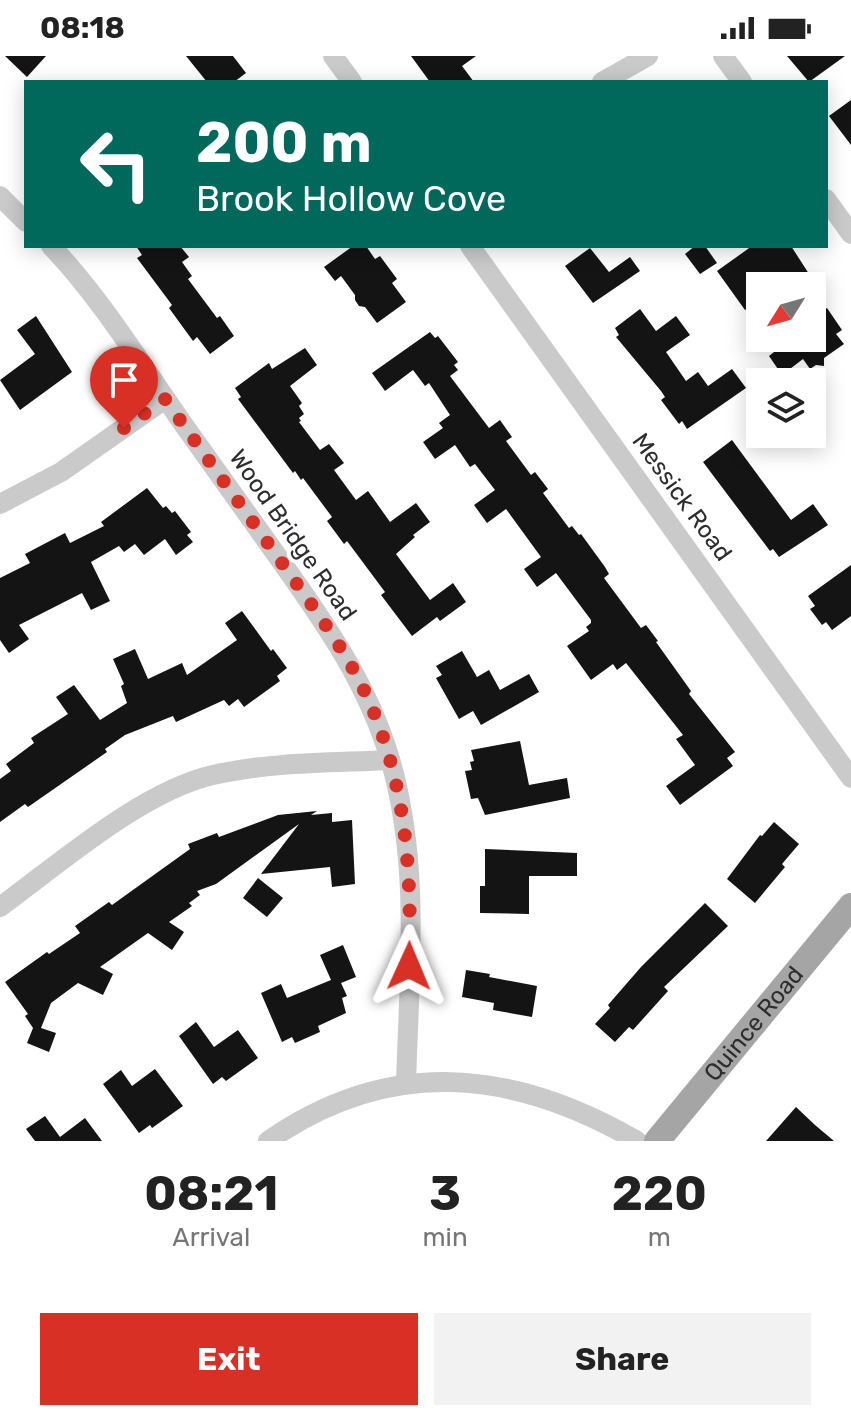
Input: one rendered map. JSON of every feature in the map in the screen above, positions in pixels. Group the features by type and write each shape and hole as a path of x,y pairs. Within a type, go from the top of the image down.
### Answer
{"main road":[{"name":"Quince Road","path":"657,1141 851,906"}],"street":[{"path":"333,56 351,80"},
{"path":"606,80 648,56"},
{"path":"723,56 741,80"},
{"path":"0,196 24,220"},
{"path":"828,202 851,234"},
{"name":"Wood Bridge Road","path":"53,248 165,399 347,657 373,711 390,760 407,839 410,875 406,1084"},
{"name":"Messick Road","path":"471,248 851,778"},
{"path":"0,504 61,472 165,399"},
{"path":"0,907 129,813 190,782 241,770 390,760"},
{"path":"268,1141 337,1102 368,1091 406,1084 482,1083 527,1092 566,1105 637,1141"}],"building":[{"path":"5,56 46,56 27,77"},
{"path":"186,56 233,56 246,73 237,80 205,80"},
{"path":"411,56 476,56 462,66 472,80 429,80"},
{"path":"787,56 845,56 812,80 807,80"},
{"path":"851,100 851,145 829,116"},
{"path":"137,248 182,248 189,257 182,262 192,276 188,279 234,336 210,354 197,337 193,341 169,308 172,305 137,258 142,255"},
{"path":"350,248 367,248 375,259 380,256 397,279 392,283 406,302 377,323 365,307 359,306 341,276 335,281 324,267"},
{"path":"590,248 609,272 630,257 640,271 593,303 565,266"},
{"path":"692,248 706,248 717,263 700,274 685,254"},
{"path":"749,248 792,248 808,272 746,272 745,310 717,271"},
{"path":"640,309 656,331 676,316 690,335 666,352 686,381 698,372 708,386 732,369 746,388 687,429 682,421 679,424 661,400 665,397 661,391 616,337 619,335 615,328"},
{"path":"826,309 842,330 836,334 844,344 824,358 824,366 809,368 803,359 791,368 777,368 769,356 774,352 826,352"},
{"path":"36,316 72,372 20,410 0,380 35,354 17,330"},
{"path":"430,332 435,338 438,336 458,362 454,365 458,370 450,376 489,428 500,420 512,437 506,441 531,475 535,472 548,489 543,493 569,528 572,526 581,534 609,574 604,578 641,628 646,625 691,691 689,694 735,752 727,758 733,766 680,805 666,786 695,765 676,739 683,735 626,663 617,670 613,664 591,680 567,646 589,631 586,627 591,620 556,573 537,587 524,569 541,557 506,509 487,523 474,505 495,490 475,464 470,467 455,445 435,459 423,442 443,428 439,423 450,415 429,383 425,386 413,370 385,391 372,373"},
{"path":"305,348 317,365 290,386 302,403 299,406 304,414 299,422 320,450 329,444 344,463 334,470 356,500 368,491 390,522 416,503 430,522 396,554 430,600 453,583 466,602 440,621 437,617 412,636 381,595 385,592 347,541 344,544 327,521 332,517 303,478 301,480 295,471 293,473 238,399 241,397 235,388 269,363 272,369"},
{"path":"732,440 791,520 813,504 828,525 779,557 773,549 770,551 703,462"},
{"path":"147,488 163,508 166,506 172,513 175,511 191,532 187,535 193,542 176,555 165,539 144,555 135,544 124,552 119,546 91,562 110,601 91,610 82,593 19,625 29,639 9,653 0,640 0,578 30,563 25,554 65,533 70,543 104,526 101,522"},
{"path":"851,565 851,616 832,630 826,622 822,625 810,609 815,606 808,596"},
{"path":"242,611 287,668 277,676 280,681 244,707 238,699 229,706 224,700 176,722 173,716 125,735 105,749 107,752 28,807 25,804 0,822 0,779 11,771 6,764 34,743 31,738 68,714 56,697 74,685 100,720 127,703 121,686 124,684 113,659 135,649 148,679 182,663 187,675 237,640 225,623"},
{"path":"462,651 477,677 489,670 500,690 529,674 539,692 481,725 473,711 459,719 436,678 442,675 436,666"},
{"path":"520,741 529,785 567,778 570,798 485,815 478,798 471,799 465,771 472,770 470,762 474,761 471,750"},
{"path":"317,811 311,815 332,813 332,822 352,820 355,884 332,887 330,867 261,874 299,824 216,884 197,891 200,895 189,903 192,906 169,922 184,932 172,950 148,933 100,967 113,974 103,995 78,983 51,1003 41,1028 56,1033 49,1052 27,1043 33,1028 25,1016 28,1014 5,982 80,933 75,926 109,902 112,905 190,849 188,844 217,833 219,837 278,815"},
{"path":"774,822 799,844 782,864 785,867 755,903 727,879 760,835"},
{"path":"485,849 577,853 577,876 529,876 529,914 480,913 480,886 485,886"},
{"path":"258,878 283,898 267,917 243,898"},
{"path":"705,903 728,926 664,987 668,991 633,1030 629,1027 615,1042 595,1024 641,967"},
{"path":"343,945 356,977 341,983 347,996 342,998 346,1013 318,1026 320,1032 295,1043 292,1037 282,1042 261,993 281,984 287,998 331,980 320,955"},
{"path":"466,970 537,986 532,1017 493,1010 494,1003 462,997"},
{"path":"196,1022 214,1047 238,1030 258,1058 226,1081 222,1077 213,1084 179,1036"},
{"path":"155,1069 183,1106 152,1128 150,1125 139,1133 103,1084 121,1070 132,1086"},
{"path":"796,1107 815,1125 834,1141 766,1141"},
{"path":"45,1116 60,1137 85,1118 102,1141 35,1141 26,1129"}],"route":[{"path":"124,428 165,399 347,657 373,711 390,760 399,799 410,875 409,966"}]}
